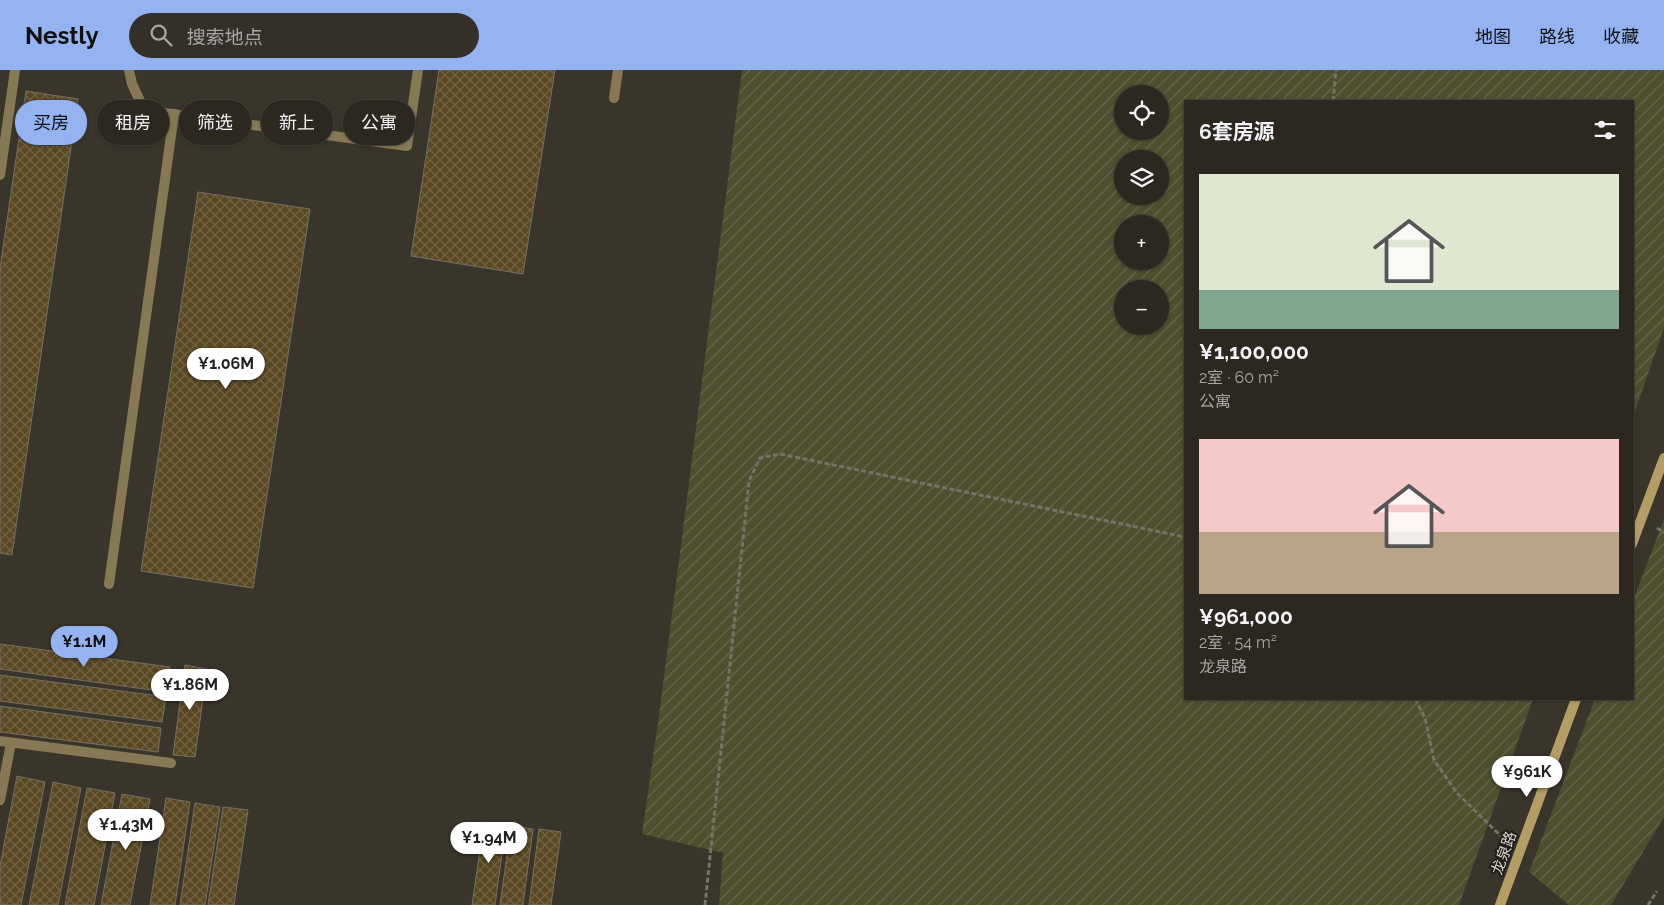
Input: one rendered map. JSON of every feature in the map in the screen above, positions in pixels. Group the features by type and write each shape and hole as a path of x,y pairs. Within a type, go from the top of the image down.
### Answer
{"street":[{"path":"1634,539 1664,458"},
{"name":"龙泉路","path":"1500,905 1576,700"}],"lane":[{"path":"0,175 15,70"},
{"path":"129,70 132,84 142,103 158,112 407,146 418,70"},
{"path":"614,98 618,70"},
{"path":"109,584 174,114"},
{"path":"0,741 171,763"},
{"path":"0,800 11,742"}],"path":[{"path":"1334,100 1336,70"},
{"path":"705,905 749,481 760,458 780,454 1184,537"},
{"path":"1416,700 1425,718 1434,760 1457,793 1519,854"},
{"path":"1648,905 1657,891"}],"green space":[{"path":"742,70 1664,70 1664,328 1634,414 1634,100 1184,100 1184,700 1533,700 1459,905 719,905 723,853 642,834"},
{"path":"1664,519 1664,817 1611,905 1569,905 1529,872 1595,700 1634,700 1634,598"}],"building":[{"path":"439,70 555,70 523,274 411,256"},
{"path":"26,91 78,99 78,100 25,100"},
{"path":"18,145 71,145 12,555 0,553 0,268"},
{"path":"198,192 310,209 253,588 141,571"},
{"path":"0,644 170,667 166,692 0,669"},
{"path":"185,665 207,669 195,757 173,755"},
{"path":"0,675 166,697 162,722 0,701"},
{"path":"0,706 161,728 158,752 0,732"},
{"path":"17,776 45,782 21,905 0,905 0,866"},
{"path":"53,782 81,788 58,905 29,905"},
{"path":"87,788 115,793 94,905 65,905"},
{"path":"122,794 150,799 130,905 101,905"},
{"path":"166,798 190,802 175,905 150,905"},
{"path":"195,803 220,807 205,905 180,905"},
{"path":"223,807 248,810 234,905 208,905"},
{"path":"484,822 506,825 495,905 472,905"},
{"path":"511,826 533,829 523,905 500,905"},
{"path":"539,829 561,832 551,905 529,905"}]}
